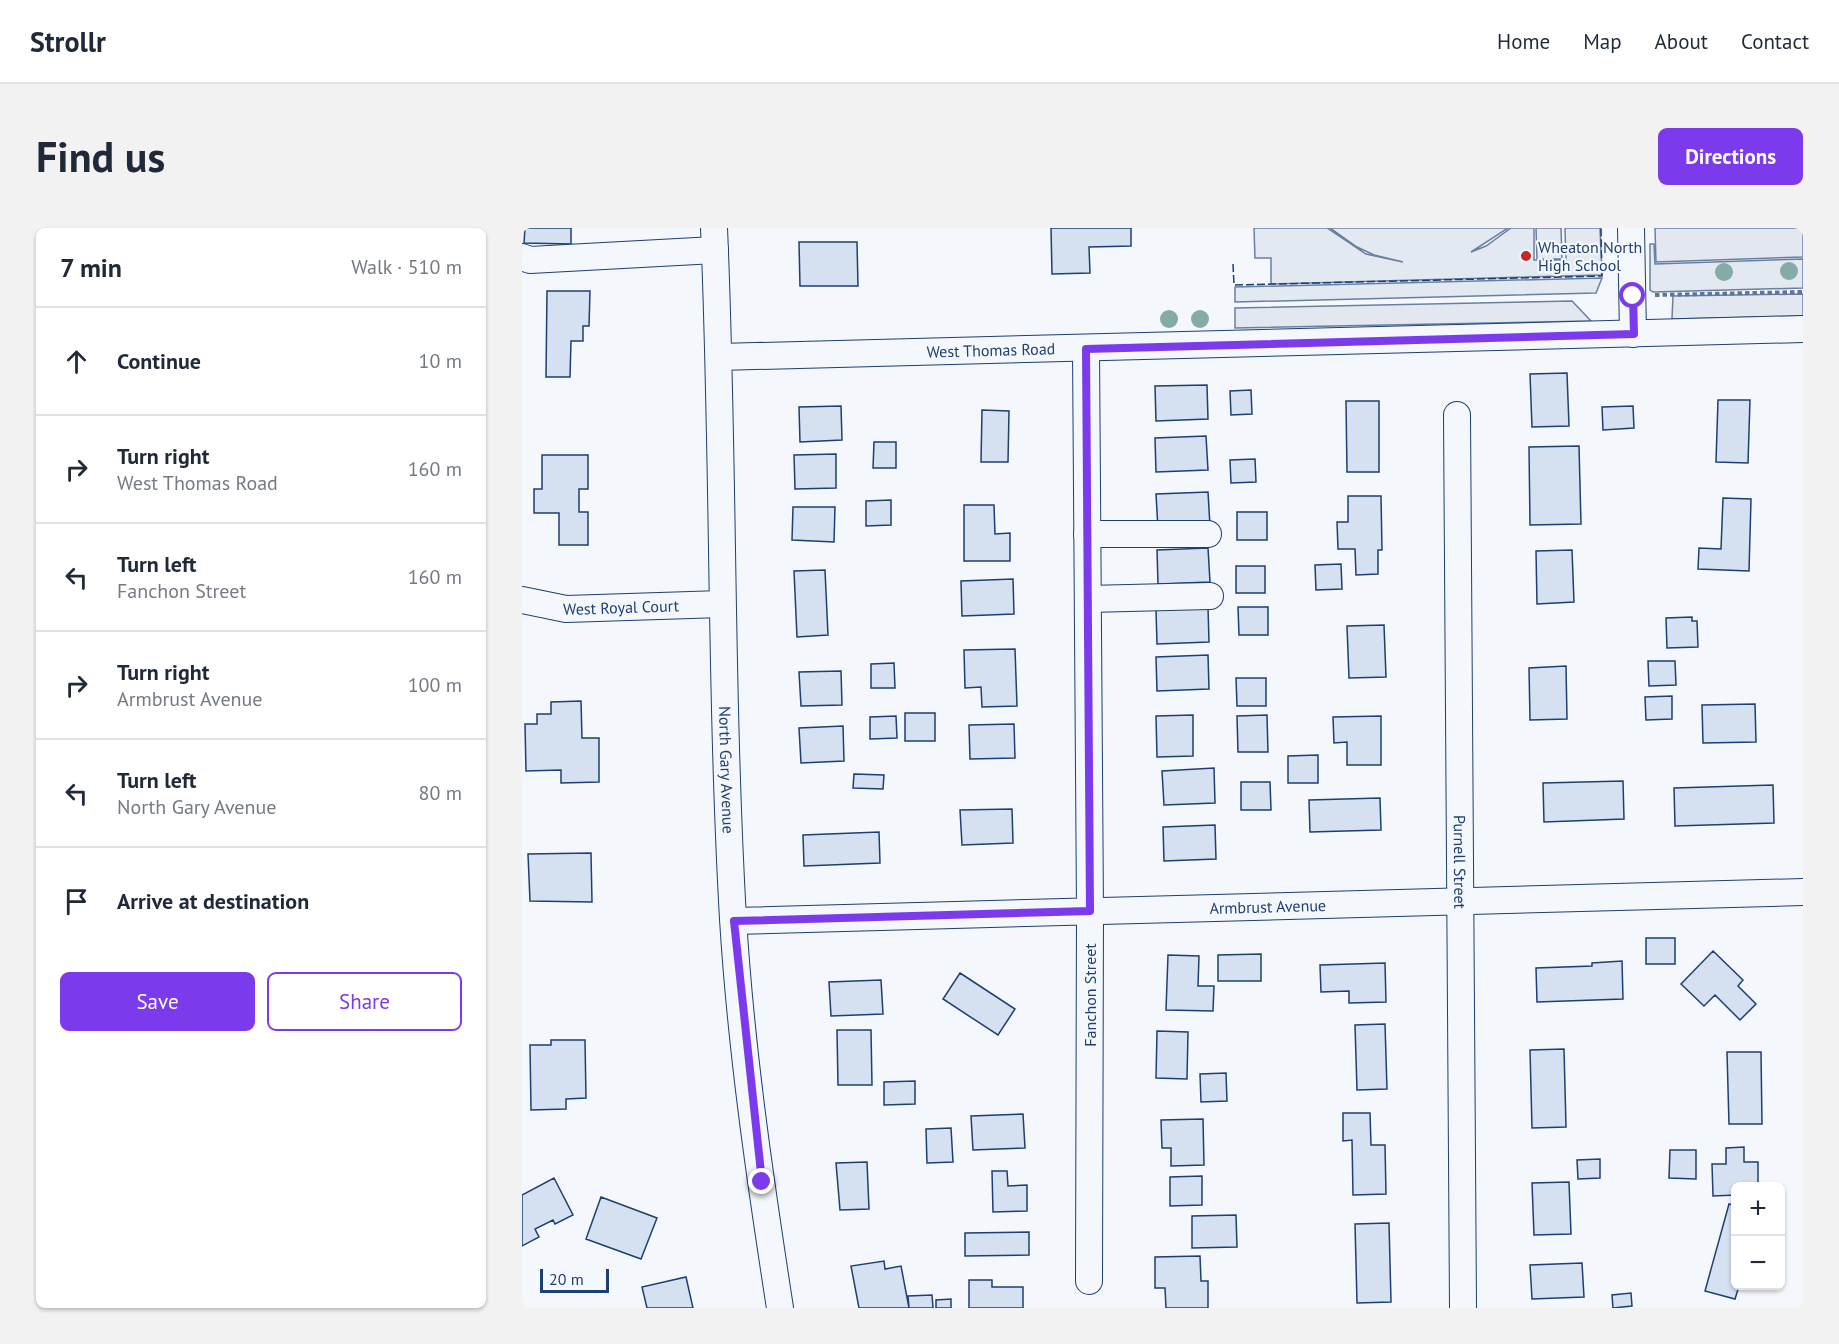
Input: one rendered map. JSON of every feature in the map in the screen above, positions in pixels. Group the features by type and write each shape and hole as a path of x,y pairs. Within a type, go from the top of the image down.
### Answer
{"street":[{"path":"1631,228 1634,334"},
{"path":"522,257 530,260 715,239"},
{"name":"North Gary Avenue","path":"715,239 722,604 734,921 748,1069 780,1308"},
{"name":"West Thomas Road","path":"719,357 1803,329"},
{"name":"Fanchon Street","path":"1086,349 1090,911 1089,1281"},
{"name":"Purnell Street","path":"1457,415 1463,1308"},
{"path":"1087,534 1208,534"},
{"path":"1088,599 1210,596"},
{"name":"West Royal Court","path":"522,600 566,609 722,604"},
{"name":"Armbrust Avenue","path":"734,921 1803,892"}],"path":[{"path":"1652,296 1803,292"}],"shaded area":[{"path":"1254,228 1327,228 1366,254 1403,262 1374,255 1357,247 1330,228 1508,228 1471,252 1486,246 1511,228 1534,228 1534,260 1561,260 1563,267 1566,263 1565,228 1600,228 1602,275 1271,284 1271,258 1255,258"},
{"path":"1536,228 1561,228 1562,259 1537,259"},
{"path":"1655,228 1803,228 1803,257 1656,262"},
{"path":"1650,244 1654,244 1655,264 1803,259 1803,288 1653,292 1650,290"},
{"path":"1602,278 1596,293 1235,302 1235,287"},
{"path":"1803,294 1803,316 1672,319 1673,296"},
{"path":"1572,301 1591,321 1235,328 1235,308"}],"building":[{"path":"525,228 571,228 571,244 524,243"},
{"path":"1051,228 1131,228 1131,246 1089,247 1090,273 1052,274"},
{"path":"799,242 857,242 858,286 800,286"},
{"path":"547,291 590,291 589,326 583,326 583,341 571,341 570,377 546,377"},
{"path":"1567,373 1569,426 1532,427 1530,374"},
{"path":"1207,385 1208,419 1156,421 1155,386"},
{"path":"1251,390 1252,414 1231,415 1230,391"},
{"path":"1718,400 1750,400 1748,463 1716,462"},
{"path":"1346,401 1379,401 1379,472 1347,472"},
{"path":"841,406 842,440 800,442 799,407"},
{"path":"1633,406 1634,428 1603,430 1602,407"},
{"path":"982,410 1009,411 1008,462 981,462"},
{"path":"1206,436 1208,470 1156,472 1155,438"},
{"path":"874,442 896,442 896,468 873,468"},
{"path":"1579,446 1581,524 1530,525 1529,447"},
{"path":"836,454 836,488 795,489 794,455"},
{"path":"542,455 588,455 588,489 579,489 579,512 588,512 588,545 559,545 559,513 534,513 534,489 542,489"},
{"path":"1255,459 1256,482 1231,483 1230,460"},
{"path":"1208,492 1210,526 1158,529 1156,494"},
{"path":"1348,496 1381,496 1382,550 1378,550 1378,574 1356,575 1355,549 1338,549 1337,522 1348,522"},
{"path":"1723,498 1751,499 1749,571 1698,569 1699,548 1721,549"},
{"path":"891,500 891,525 866,526 866,501"},
{"path":"964,505 994,505 995,534 1010,533 1010,561 964,561"},
{"path":"793,507 835,507 834,542 792,540"},
{"path":"1237,512 1267,512 1267,540 1237,540"},
{"path":"1208,548 1210,582 1158,584 1157,550"},
{"path":"1572,550 1574,602 1537,604 1536,551"},
{"path":"1341,564 1342,589 1316,590 1315,565"},
{"path":"1236,566 1265,566 1265,593 1236,593"},
{"path":"825,570 828,635 797,637 794,571"},
{"path":"1013,579 1014,614 962,616 961,581"},
{"path":"1208,607 1209,642 1157,644 1156,610"},
{"path":"1238,607 1268,607 1268,635 1239,635"},
{"path":"1692,617 1692,621 1697,621 1698,647 1667,648 1666,618"},
{"path":"1384,625 1386,677 1349,678 1347,626"},
{"path":"1015,649 1017,706 982,707 981,687 965,688 964,650"},
{"path":"1208,655 1209,689 1157,691 1156,657"},
{"path":"1648,661 1675,661 1676,685 1649,686"},
{"path":"894,663 895,688 871,688 871,664"},
{"path":"1566,666 1567,719 1530,720 1529,668"},
{"path":"841,671 842,705 801,706 799,672"},
{"path":"1236,678 1266,678 1266,706 1237,706"},
{"path":"1672,696 1672,719 1646,720 1645,697"},
{"path":"581,701 582,738 599,738 599,782 561,783 561,770 526,771 525,724 537,724 537,714 551,714 551,702"},
{"path":"1755,704 1756,742 1703,743 1702,705"},
{"path":"905,713 935,713 935,741 905,741"},
{"path":"1193,715 1193,756 1157,757 1156,716"},
{"path":"1267,715 1268,752 1238,752 1237,716"},
{"path":"896,716 897,738 870,739 870,717"},
{"path":"1381,716 1381,765 1347,765 1347,742 1334,743 1333,717"},
{"path":"1014,724 1015,758 970,759 969,725"},
{"path":"843,726 844,761 801,763 799,728"},
{"path":"1318,755 1318,783 1288,783 1288,756"},
{"path":"1214,768 1215,803 1164,805 1162,771"},
{"path":"854,774 884,775 883,789 853,788"},
{"path":"1623,781 1624,819 1544,822 1543,783"},
{"path":"1241,782 1270,782 1271,810 1241,810"},
{"path":"1773,785 1774,823 1675,826 1674,788"},
{"path":"1380,798 1381,830 1310,832 1309,800"},
{"path":"1012,809 1013,843 962,845 960,810"},
{"path":"1215,825 1216,859 1164,861 1163,827"},
{"path":"879,832 880,863 804,866 803,835"},
{"path":"591,853 592,902 530,901 528,854"},
{"path":"1646,938 1675,938 1675,964 1646,964"},
{"path":"1713,951 1743,980 1738,986 1756,1004 1740,1020 1715,995 1704,1006 1681,984"},
{"path":"1261,954 1261,981 1218,981 1218,955"},
{"path":"1168,955 1199,956 1198,986 1214,986 1213,1011 1166,1010"},
{"path":"1622,961 1623,999 1537,1002 1536,968 1592,966 1592,963"},
{"path":"1385,963 1386,1002 1349,1003 1349,991 1321,992 1320,965"},
{"path":"960,973 1015,1009 998,1035 943,999"},
{"path":"881,980 883,1014 831,1016 829,982"},
{"path":"1385,1024 1387,1089 1357,1090 1355,1025"},
{"path":"837,1030 871,1030 872,1085 838,1085"},
{"path":"1157,1031 1188,1032 1187,1079 1156,1078"},
{"path":"551,1040 585,1040 586,1098 566,1099 566,1109 531,1110 530,1045 551,1045"},
{"path":"1564,1049 1566,1127 1532,1128 1530,1050"},
{"path":"1727,1052 1761,1052 1762,1124 1729,1124"},
{"path":"1226,1073 1227,1101 1201,1102 1200,1074"},
{"path":"915,1081 915,1104 884,1105 884,1082"},
{"path":"1343,1113 1370,1113 1371,1145 1385,1145 1386,1194 1353,1195 1352,1140 1343,1141"},
{"path":"1023,1114 1025,1148 973,1150 971,1116"},
{"path":"1203,1119 1204,1165 1171,1166 1171,1148 1162,1148 1161,1120"},
{"path":"951,1128 953,1162 927,1163 926,1129"},
{"path":"1744,1147 1744,1162 1758,1162 1758,1182 1731,1182 1731,1195 1713,1196 1712,1164 1726,1164 1726,1148"},
{"path":"1670,1150 1696,1150 1696,1179 1669,1178"},
{"path":"1600,1159 1600,1178 1578,1179 1577,1160"},
{"path":"867,1162 869,1209 840,1210 836,1163"},
{"path":"992,1171 1007,1171 1008,1186 1027,1185 1027,1211 993,1212"},
{"path":"1202,1176 1202,1205 1170,1206 1170,1177"},
{"path":"554,1178 573,1215 555,1224 553,1220 535,1229 539,1237 522,1246 522,1195"},
{"path":"1569,1182 1571,1234 1534,1235 1532,1183"},
{"path":"601,1197 657,1218 641,1259 586,1239"},
{"path":"1729,1204 1731,1205 1731,1290 1738,1290 1735,1299 1705,1291"},
{"path":"1236,1215 1237,1247 1192,1248 1192,1216"},
{"path":"1389,1223 1391,1302 1357,1303 1355,1224"},
{"path":"1029,1232 1029,1255 965,1256 965,1233"},
{"path":"1200,1256 1201,1281 1208,1281 1208,1308 1166,1308 1165,1288 1155,1288 1155,1257"},
{"path":"884,1261 885,1269 901,1266 909,1308 859,1308 851,1266"},
{"path":"1582,1263 1584,1297 1532,1299 1530,1265"},
{"path":"686,1277 693,1308 647,1308 642,1287"},
{"path":"969,1280 992,1280 992,1287 1023,1287 1023,1308 969,1308"},
{"path":"1631,1293 1632,1306 1613,1308 1612,1295"},
{"path":"932,1295 933,1308 909,1308 908,1296"},
{"path":"951,1299 951,1308 936,1308 936,1300"}],"fence":[{"path":"1233,264 1234,285 1602,276 1601,228"}],"place":[{"name":"Wheaton North High School","path":"1526,256"}],"route":[{"path":"762,1182 748,1069 734,921 1090,911 1086,349 1634,334 1633,296"}]}
